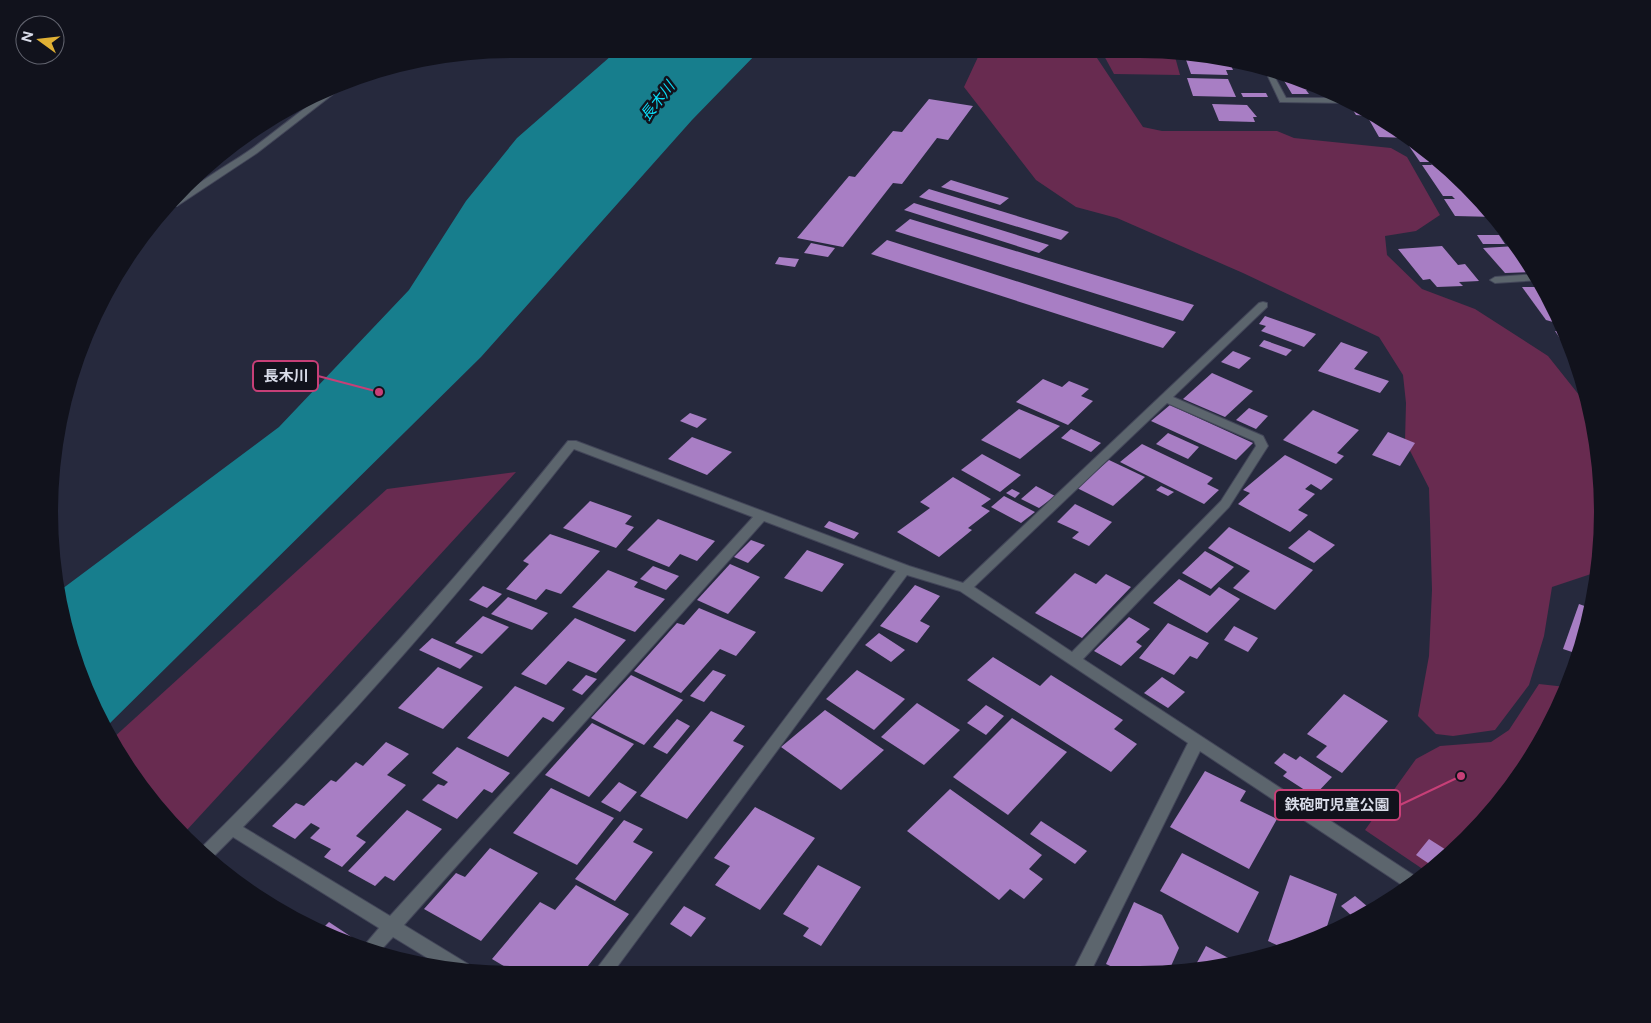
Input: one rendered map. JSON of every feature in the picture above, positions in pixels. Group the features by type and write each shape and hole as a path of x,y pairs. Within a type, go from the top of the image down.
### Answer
{"street":[{"path":"1271,78 1283,100 1333,101"},
{"path":"182,199 254,151 320,100"},
{"path":"1495,280 1528,278"},
{"path":"965,588 1263,305"},
{"path":"1073,660 1225,504 1262,446 1259,440 1165,398"},
{"path":"209,851 369,685 511,523 572,444 904,569 965,588 1406,879"},
{"path":"375,944 761,516"},
{"path":"608,966 904,569"},
{"path":"1084,966 1197,741"},
{"path":"232,828 448,961"}],"shaded area":[{"path":"978,58 1097,58 1143,127 1162,131 1277,131 1294,138 1391,148 1407,157 1440,215 1416,231 1385,236 1387,255 1422,289 1475,309 1548,356 1578,393 1590,452 1594,512 1589,575 1552,587 1544,636 1529,685 1495,730 1453,736 1436,734 1418,716 1429,656 1432,590 1429,488 1405,441 1406,403 1403,375 1379,337 1243,273 1117,218 1076,207 1036,180 964,87"},
{"path":"1105,58 1176,59 1180,75 1114,74"},
{"path":"516,472 187,830 151,788 116,735 387,489"},
{"path":"1539,684 1558,686 1533,738 1500,788 1461,833 1421,868 1365,830 1416,759 1440,746 1491,742 1509,730"}],"water":[{"name":"長木川","path":"609,58 752,58 692,120 481,357 110,723 92,685 82,657 73,629 64,588 279,427 409,290 466,201 517,138"}],"building":[{"path":"1186,60 1228,66 1232,67 1233,70 1226,70 1228,75 1191,74"},
{"path":"1187,78 1228,79 1236,97 1193,96"},
{"path":"1285,82 1307,90 1309,94 1292,94"},
{"path":"1241,93 1266,93 1268,97 1243,97"},
{"path":"929,99 973,106 948,140 937,138 902,184 893,183 843,247 797,238 849,176 855,177 893,131 902,132"},
{"path":"1212,104 1247,105 1257,117 1253,117 1255,122 1219,121"},
{"path":"1369,120 1397,138 1379,137"},
{"path":"1409,146 1429,162 1420,162"},
{"path":"1431,163 1461,190 1485,217 1455,216 1444,199 1455,199 1452,196 1443,196 1422,165 1432,165"},
{"path":"951,180 1009,198 1000,205 941,187"},
{"path":"929,189 1069,232 1061,240 919,197"},
{"path":"914,203 1049,245 1039,253 904,210"},
{"path":"910,219 1194,305 1183,321 895,231"},
{"path":"1477,235 1499,235 1505,244 1483,244"},
{"path":"887,240 1176,332 1163,348 871,254"},
{"path":"811,243 835,248 828,257 804,253"},
{"path":"1442,246 1458,265 1465,264 1479,281 1459,282 1463,286 1437,287 1430,279 1423,280 1398,249"},
{"path":"1508,246 1525,272 1505,273 1483,248"},
{"path":"779,257 799,259 795,267 775,264"},
{"path":"1522,287 1534,287 1552,322 1546,320"},
{"path":"1265,316 1316,334 1304,347 1261,331 1266,326 1259,324"},
{"path":"1264,340 1292,350 1286,356 1259,346"},
{"path":"1341,342 1368,352 1354,369 1389,381 1380,393 1318,371"},
{"path":"1233,351 1251,358 1239,369 1221,362"},
{"path":"1212,373 1253,391 1225,417 1183,399"},
{"path":"1043,379 1062,387 1069,381 1089,389 1081,396 1093,401 1068,425 1016,402"},
{"path":"1170,405 1253,443 1236,460 1151,421"},
{"path":"1249,408 1268,416 1256,429 1236,420"},
{"path":"1019,409 1060,426 1020,459 981,440"},
{"path":"1313,410 1359,430 1337,453 1344,456 1336,464 1283,440"},
{"path":"690,413 707,419 697,428 680,421"},
{"path":"1071,429 1101,443 1091,452 1061,438"},
{"path":"1388,432 1415,443 1400,466 1372,455"},
{"path":"1168,433 1199,447 1188,459 1156,444"},
{"path":"692,437 732,452 707,475 668,459"},
{"path":"1142,444 1213,478 1207,484 1219,490 1204,504 1120,462"},
{"path":"982,454 1021,475 1000,492 961,470"},
{"path":"1285,455 1333,479 1321,490 1311,484 1305,489 1315,494 1298,510 1308,515 1290,532 1238,504 1250,493 1243,490"},
{"path":"1109,460 1145,477 1113,506 1077,488"},
{"path":"953,477 991,499 981,506 990,511 968,528 972,530 939,557 897,532 930,508 920,502"},
{"path":"1036,486 1055,496 1039,508 1021,499"},
{"path":"1161,486 1174,492 1168,496 1156,490"},
{"path":"1012,489 1020,493 1015,498 1006,493"},
{"path":"1004,496 1035,512 1021,523 991,507"},
{"path":"590,501 632,516 625,524 634,527 616,548 563,528"},
{"path":"1075,504 1112,522 1089,546 1072,538 1079,532 1057,522"},
{"path":"658,519 715,541 697,561 680,554 669,567 627,550"},
{"path":"829,521 859,533 854,539 824,527"},
{"path":"1229,527 1313,570 1275,610 1233,588 1250,571 1208,548"},
{"path":"1309,530 1335,545 1314,563 1288,548"},
{"path":"550,534 600,551 561,594 546,589 536,600 506,589 529,564 523,561"},
{"path":"751,540 765,545 748,563 734,557"},
{"path":"807,550 844,564 822,592 784,578"},
{"path":"1205,551 1234,567 1211,589 1182,573"},
{"path":"730,564 760,577 728,614 697,600"},
{"path":"653,566 679,576 666,590 640,579"},
{"path":"608,570 638,582 634,587 665,599 635,632 572,607"},
{"path":"1075,573 1096,584 1106,574 1131,587 1082,638 1035,613"},
{"path":"1179,579 1210,596 1219,587 1240,599 1207,633 1153,603"},
{"path":"915,585 940,596 920,621 930,626 917,643 880,626"},
{"path":"483,586 502,594 487,608 469,600"},
{"path":"508,597 548,613 532,630 491,614"},
{"path":"1579,604 1584,606 1571,652 1563,649"},
{"path":"699,608 756,632 736,656 720,649 681,693 634,671 677,623 684,625"},
{"path":"483,616 509,627 482,654 455,643"},
{"path":"1129,617 1150,629 1136,642 1142,646 1121,666 1094,651"},
{"path":"575,618 626,640 596,673 568,661 546,685 521,674"},
{"path":"1168,623 1209,643 1197,659 1190,656 1174,675 1139,658"},
{"path":"1234,626 1258,638 1248,652 1224,640"},
{"path":"879,633 905,650 891,662 865,645"},
{"path":"432,638 473,656 460,669 419,650"},
{"path":"993,657 1040,686 1051,675 1123,720 1114,729 1137,744 1111,772 967,680"},
{"path":"438,667 483,687 443,729 398,708"},
{"path":"713,670 726,675 704,702 690,696"},
{"path":"857,670 905,699 874,730 826,699"},
{"path":"586,675 597,679 582,695 572,690"},
{"path":"631,675 683,700 644,745 591,718"},
{"path":"1162,677 1185,692 1168,708 1144,693"},
{"path":"515,686 565,708 553,722 543,717 508,757 467,738"},
{"path":"1344,694 1388,721 1342,773 1316,757 1327,746 1307,734"},
{"path":"917,703 960,730 924,765 881,737"},
{"path":"986,705 1004,716 986,735 967,723"},
{"path":"825,710 884,750 841,790 781,747"},
{"path":"711,711 745,726 733,741 744,746 687,819 640,796"},
{"path":"1012,718 1067,752 1008,815 953,777"},
{"path":"677,719 690,726 667,754 653,747"},
{"path":"592,723 634,744 589,797 545,775"},
{"path":"386,742 409,754 387,775 406,785 356,836 366,842 342,867 324,857 331,849 310,838 320,828 311,823 295,839 272,826 296,803 304,806 331,780 336,782 356,762 363,766"},
{"path":"457,747 510,773 492,793 484,789 457,819 422,800 438,784 444,786 448,782 432,773"},
{"path":"1284,753 1296,760 1300,756 1332,777 1314,796 1283,776 1287,772 1274,763"},
{"path":"1205,771 1246,791 1240,801 1277,819 1249,869 1170,827"},
{"path":"619,782 637,792 620,812 601,802"},
{"path":"551,788 614,818 577,865 513,833"},
{"path":"950,789 1042,855 1029,869 1043,879 1024,899 1010,889 999,900 907,831"},
{"path":"755,807 815,838 760,910 715,885 730,866 714,858"},
{"path":"407,810 442,829 394,881 385,876 375,886 348,871"},
{"path":"624,820 643,829 633,842 653,852 615,901 575,879"},
{"path":"1041,821 1087,851 1075,864 1030,834"},
{"path":"1429,839 1444,849 1427,863 1416,855"},
{"path":"490,848 538,873 481,941 424,909 456,873 465,877"},
{"path":"1182,853 1259,892 1238,933 1160,891"},
{"path":"818,865 861,887 821,946 803,936 809,928 783,914"},
{"path":"1290,875 1337,894 1328,925 1275,944 1268,941"},
{"path":"576,885 629,914 588,966 503,966 492,959 540,902 555,910"},
{"path":"1355,896 1366,905 1350,914 1341,906"},
{"path":"1134,902 1162,915 1179,948 1172,965 1110,966 1106,964"},
{"path":"684,906 706,918 691,937 670,924"},
{"path":"329,922 348,934 338,931 326,925"},
{"path":"1206,946 1227,957 1199,962 1197,962"}],"place":[{"name":"長木川","path":"379,392"},
{"name":"鉄砲町児童公園","path":"1461,776"}]}
